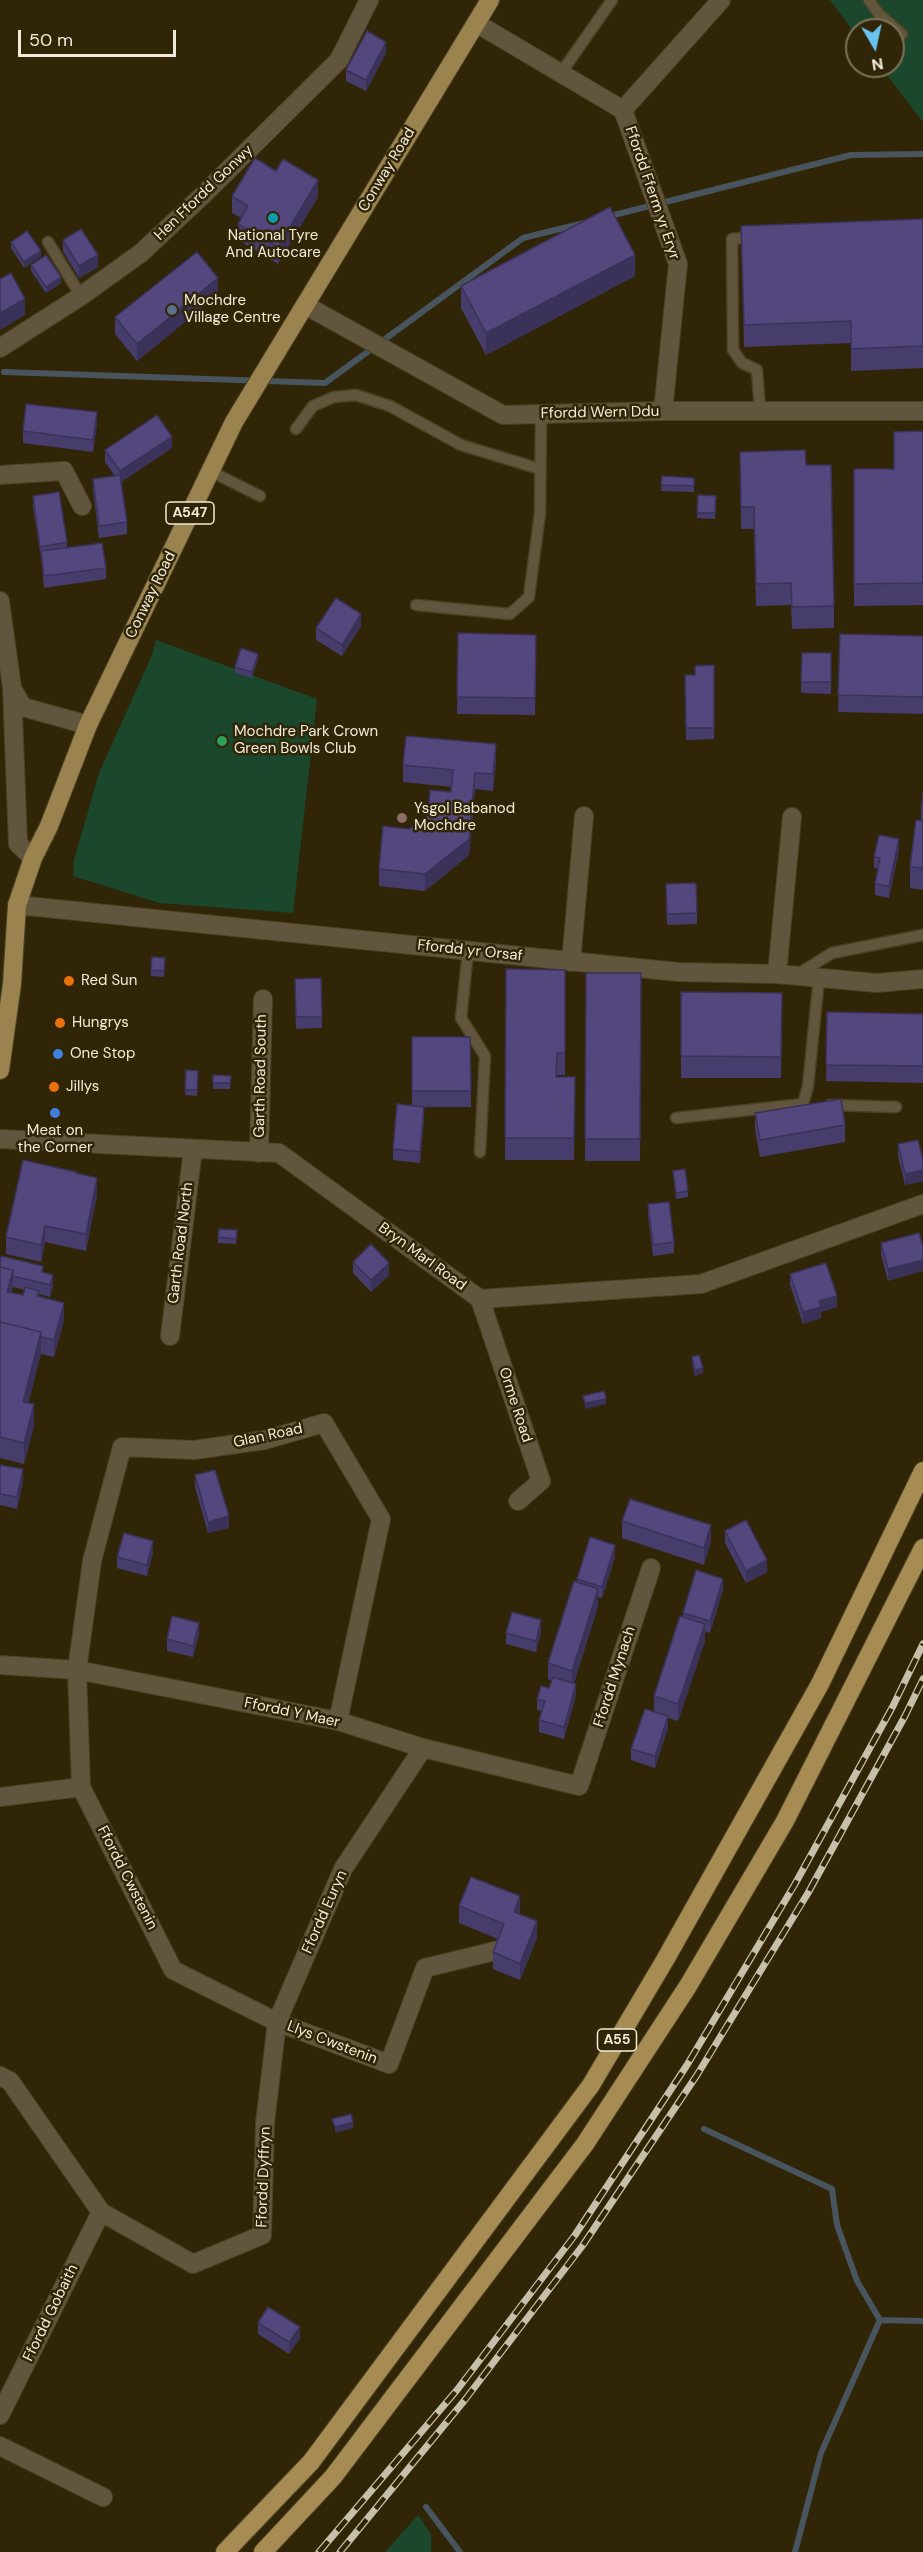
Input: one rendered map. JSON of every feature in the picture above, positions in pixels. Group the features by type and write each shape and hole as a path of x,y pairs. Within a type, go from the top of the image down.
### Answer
{"highway":[{"name":"A55","path":"225,2552 311,2462 591,2085 665,1960 820,1684 923,1471"},
{"name":"A55","path":"263,2552 333,2477 585,2145 688,1986 785,1821 923,1548"}],"main road":[{"name":"Conway Road","path":"0,1070 12,984 17,905 33,858 50,826 88,725 234,422 490,0"}],"street":[{"name":"Hen Ffordd Gonwy","path":"0,348 81,296 148,245 212,186 339,60 369,0"},
{"path":"623,110 721,0"},
{"name":"Ffordd Fferm yr Eryr","path":"476,23 623,110 678,264 663,411"},
{"name":"Ffordd Wern Ddu","path":"305,305 503,415 663,411 923,411"},
{"path":"0,475 64,471 82,506"},
{"path":"0,602 12,688 18,844 33,858"},
{"path":"12,688 23,707 88,725"},
{"path":"571,962 584,816"},
{"path":"786,975 792,817"},
{"name":"Ffordd yr Orsaf","path":"17,905 678,972 786,975 878,983 923,980"},
{"name":"Garth Road South","path":"260,1153 263,999"},
{"name":"Bryn Marl Road","path":"0,1139 279,1153 480,1299 701,1284 923,1204"},
{"name":"Garth Road North","path":"170,1336 193,1149"},
{"name":"Orme Road","path":"480,1299 541,1481 518,1501"},
{"name":"Glan Road","path":"77,1670 92,1561 122,1447 194,1450 265,1440 324,1423 381,1519 338,1721"},
{"name":"Ffordd Mynach","path":"579,1786 651,1568"},
{"name":"Ffordd Y Maer","path":"0,1665 77,1670 338,1721 423,1748 579,1786"},
{"name":"Ffordd Cwstenin","path":"77,1670 81,1787 173,1970 277,2022"},
{"name":"Ffordd Euryn","path":"277,2022 342,1869 423,1748"},
{"path":"0,1797 81,1787"},
{"name":"Llys Cwstenin","path":"277,2022 389,2064 425,1968 499,1950"},
{"name":"Ffordd Dyffryn","path":"0,2076 10,2081 101,2212 193,2264 262,2235 265,2123 277,2022"},
{"name":"Ffordd Gobaith","path":"0,2415 101,2212"},
{"path":"0,2446 103,2497"}],"lane":[{"path":"561,73 612,0"},
{"path":"869,0 884,18"},
{"path":"760,411 757,370 742,363 733,351 732,239 768,236"},
{"path":"48,242 81,296"},
{"path":"296,429 313,406 334,397 356,395 390,406 461,445 540,469"},
{"path":"416,605 510,614 529,597 540,513 541,414"},
{"path":"210,471 260,496"},
{"path":"786,975 832,953 923,935"},
{"path":"468,951 461,1017 485,1056 480,1152"},
{"path":"803,1104 808,1086 819,978"},
{"path":"676,1118 803,1104 896,1107"}],"green space":[{"path":"830,0 923,0 923,122 889,78 905,78 905,18 845,18 845,20"},
{"path":"156,640 317,699 293,913 159,903 73,876 74,860 99,773 152,655"},
{"path":"418,2515 431,2534 431,2552 385,2552"}],"building":[{"path":"367,31 386,42 366,80 346,70"},
{"name":"National Tyre And Autocare","path":"255,158 276,171 283,159 318,180 278,247 238,224 248,206 232,196"},
{"path":"610,207 635,255 486,333 461,286"},
{"path":"923,219 923,346 851,349 851,321 744,325 741,226"},
{"path":"81,229 98,255 79,266 63,240"},
{"path":"27,231 41,251 24,262 11,242"},
{"path":"197,252 218,278 137,344 115,317"},
{"path":"46,255 61,277 46,287 31,265"},
{"path":"11,273 25,299 0,313 0,279"},
{"path":"26,404 97,412 93,440 23,431"},
{"path":"157,415 172,437 120,471 105,450"},
{"path":"923,431 923,583 854,584 854,469 894,469 894,432"},
{"path":"805,450 806,465 831,465 834,606 792,607 791,583 756,584 754,507 741,507 740,452"},
{"path":"120,475 127,522 99,526 93,479"},
{"path":"662,476 694,478 694,486 661,485"},
{"path":"59,492 67,542 40,547 33,496"},
{"path":"698,495 716,496 715,513 697,513"},
{"path":"102,543 106,568 44,576 41,551"},
{"path":"336,598 361,614 342,645 316,628"},
{"path":"458,633 536,635 535,698 457,697"},
{"path":"840,634 923,636 923,697 838,695"},
{"path":"241,648 258,654 252,672 235,667"},
{"path":"802,653 831,653 831,682 801,682"},
{"path":"714,665 714,728 686,728 685,675 695,675 695,666"},
{"path":"406,736 496,744 493,774 475,773 469,839 425,874 379,869 383,826 409,829 428,815 430,790 451,792 453,770 403,765"},
{"path":"916,820 923,821 923,868 910,867"},
{"path":"879,835 899,839 889,886 875,884 880,858 874,857"},
{"path":"696,883 697,913 667,914 666,884"},
{"path":"152,957 165,958 164,971 151,970"},
{"path":"506,969 565,970 565,1053 557,1053 556,1077 575,1077 574,1138 505,1138"},
{"path":"586,973 641,973 640,1139 585,1139"},
{"path":"321,978 322,1017 296,1017 295,979"},
{"path":"681,992 782,993 781,1057 681,1056"},
{"path":"827,1012 923,1014 923,1066 826,1065"},
{"path":"412,1037 470,1037 471,1091 412,1091"},
{"path":"186,1070 198,1071 197,1090 185,1090"},
{"path":"213,1075 231,1076 230,1083 213,1083"},
{"path":"841,1099 845,1125 760,1140 755,1113"},
{"path":"397,1104 424,1107 420,1152 393,1149"},
{"path":"918,1140 923,1170 905,1174 898,1144"},
{"path":"23,1160 97,1178 86,1234 45,1226 41,1245 6,1237"},
{"path":"685,1169 688,1191 676,1193 673,1171"},
{"path":"669,1202 674,1242 653,1245 648,1204"},
{"path":"219,1229 237,1230 236,1239 218,1237"},
{"path":"919,1233 923,1246 923,1260 888,1269 881,1243"},
{"path":"371,1244 389,1263 371,1280 353,1262"},
{"path":"1,1256 43,1266 42,1272 53,1275 50,1285 13,1276 13,1270 0,1267"},
{"path":"826,1263 837,1296 819,1301 821,1307 803,1312 790,1274"},
{"path":"0,1267 13,1270 7,1292 23,1295 25,1287 39,1291 37,1296 64,1303 54,1340 41,1337 41,1332 0,1322"},
{"path":"0,1322 41,1332 23,1402 34,1404 24,1443 0,1437"},
{"path":"699,1355 703,1368 695,1370 692,1357"},
{"path":"604,1391 606,1399 585,1403 583,1396"},
{"path":"0,1465 23,1469 17,1497 0,1494"},
{"path":"215,1470 229,1516 208,1522 195,1475"},
{"path":"630,1499 711,1525 704,1548 622,1521"},
{"path":"746,1520 767,1560 746,1571 725,1531"},
{"path":"124,1533 153,1541 147,1565 117,1557"},
{"path":"590,1537 615,1545 602,1587 577,1579"},
{"path":"696,1570 723,1579 710,1621 683,1613"},
{"path":"574,1581 598,1589 572,1671 548,1663"},
{"path":"512,1612 541,1620 536,1641 506,1633"},
{"path":"172,1616 199,1623 193,1646 167,1639"},
{"path":"680,1616 705,1624 678,1704 654,1696"},
{"path":"553,1677 576,1684 564,1727 539,1720 545,1701 537,1699 541,1686 549,1688"},
{"path":"645,1709 668,1716 655,1756 631,1749"},
{"path":"471,1877 520,1896 514,1912 537,1921 520,1964 493,1952 504,1924 459,1906"},
{"path":"351,2114 353,2122 335,2127 332,2119"},
{"path":"268,2307 300,2327 289,2342 258,2323"}],"waterway":[{"path":"606,217 851,155 923,154"},
{"path":"4,372 325,383 523,238 584,223"},
{"path":"704,2129 832,2189 837,2225 857,2281 880,2320"},
{"path":"795,2552 821,2453 880,2320 923,2321"},
{"path":"426,2507 460,2552"}],"railway":[{"path":"319,2552 457,2390 575,2235 687,2065 795,1884 893,1706 923,1644"},
{"path":"340,2552 464,2401 583,2245 697,2075 808,1893 923,1679"}],"place":[{"name":"National Tyre And Autocare","path":"273,218"},
{"name":"Mochdre Village Centre","path":"172,310"},
{"name":"Mochdre Park Crown Green Bowls Club","path":"222,741"},
{"name":"Ysgol Babanod Mochdre","path":"402,818"},
{"name":"Red Sun","path":"69,981"},
{"name":"Hungrys","path":"60,1023"},
{"name":"One Stop","path":"58,1054"},
{"name":"Jillys","path":"54,1087"},
{"name":"Meat on the Corner","path":"55,1113"}]}
